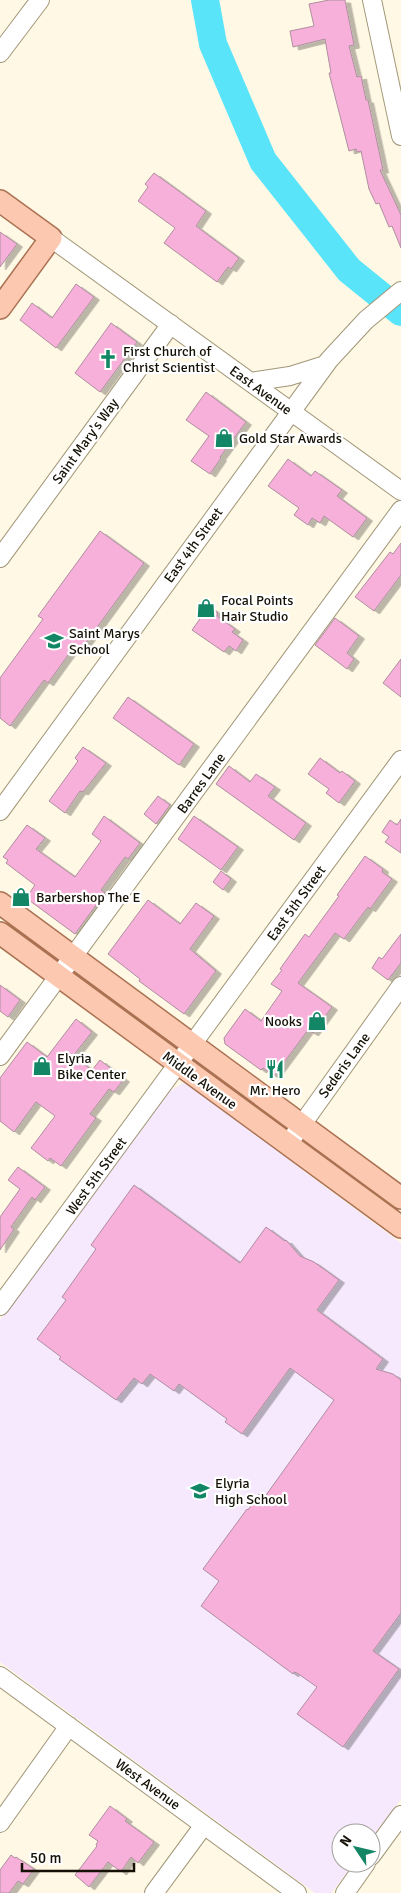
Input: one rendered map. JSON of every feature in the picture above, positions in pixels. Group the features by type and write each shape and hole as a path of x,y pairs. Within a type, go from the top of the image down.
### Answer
{"main road":[{"name":"East Avenue","path":"0,201 51,238"},
{"path":"0,308 51,238"},
{"name":"Middle Avenue","path":"0,904 401,1198"},
{"name":"Middle Avenue","path":"0,932 401,1227"}],"street":[{"path":"0,54 40,0"},
{"path":"372,0 397,88 401,136"},
{"name":"East Avenue","path":"51,238 401,491"},
{"name":"East 4th Street","path":"0,810 290,411 327,363 360,326 401,291"},
{"name":"Saint Mary's Way","path":"0,558 171,324"},
{"path":"250,382 290,376 327,363"},
{"name":"Barres Lane","path":"0,1056 401,510"},
{"name":"East 5th Street","path":"191,1045 401,760"},
{"name":"Sederis Lane","path":"288,1144 401,986"},
{"name":"West 5th Street","path":"0,1306 191,1045"},
{"name":"West Avenue","path":"0,1676 297,1893"},
{"path":"0,1822 69,1726"},
{"path":"381,1842 401,1815"},
{"path":"154,1893 204,1825"},
{"path":"345,1893 359,1873"}],"shaded area":[{"name":"Elyria High School","path":"183,1083 188,1084 254,1130 305,1172 401,1243 401,1799 381,1827 381,1823 331,1823 331,1873 347,1873 331,1893 315,1893 0,1662 0,1320 170,1091"}],"building":[{"path":"329,0 345,0 354,45 349,46 357,77 361,76 366,100 368,100 383,170 380,170 401,215 401,248 392,226 389,227 379,203 376,204 369,189 361,151 357,152 356,149 349,151 329,73 331,73 325,39 293,47 290,31 314,26 309,4"},
{"path":"154,173 206,211 196,226 239,258 231,269 228,267 217,282 164,243 175,228 138,201 148,187 145,184"},
{"path":"0,232 17,244 0,267"},
{"path":"76,284 94,297 56,348 20,320 32,303 52,318"},
{"path":"111,323 137,342 100,392 75,373"},
{"path":"206,392 246,422 210,474 191,461 209,436 186,420"},
{"path":"288,459 311,476 315,471 342,490 337,496 367,518 353,537 324,516 320,523 312,518 308,525 294,515 299,508 268,486"},
{"path":"100,531 144,563 82,648 76,644 48,683 44,680 10,726 0,718 0,678 43,619 38,616"},
{"path":"401,543 401,575 374,611 355,597 390,552 393,554"},
{"path":"207,605 218,613 217,616 235,629 232,632 243,640 236,651 229,646 224,652 192,630 202,616 199,614"},
{"path":"335,618 359,636 347,653 354,659 347,669 315,645"},
{"path":"401,659 401,697 383,683"},
{"path":"128,697 194,744 179,765 113,718"},
{"path":"83,747 106,763 83,792 80,791 65,813 49,801 78,761 75,758"},
{"path":"320,758 340,773 342,771 355,781 339,803 326,793 329,789 308,774"},
{"path":"229,766 250,782 256,774 275,787 268,796 306,823 294,840 216,784"},
{"path":"158,796 170,805 156,824 144,814"},
{"path":"104,816 140,843 128,859 125,857 101,890 105,893 75,934 26,898 35,885 6,863 8,860 3,857 27,825 45,838 36,849 75,877 101,841 92,834"},
{"path":"194,816 238,847 221,870 178,839"},
{"path":"401,819 401,853 385,842 389,837 382,832 390,820 397,825"},
{"path":"365,856 383,869 382,872 392,879 370,909 368,907 344,939 335,933 298,983 332,1007 313,1033 308,1030 274,1076 263,1068 261,1070 225,1044 224,1038 245,1009 261,1021 282,991 271,984 282,970 280,969 305,934 309,937"},
{"path":"221,871 231,879 223,890 213,882"},
{"path":"148,900 180,924 196,903 214,916 190,949 216,971 184,1014 139,981 140,979 108,954"},
{"path":"401,934 401,963 388,980 372,968 379,957 382,959"},
{"path":"0,985 20,1000 8,1017 0,1011"},
{"path":"76,1019 92,1032 73,1056 92,1070 100,1060 124,1079 114,1092 109,1089 90,1114 96,1118 61,1166 50,1158 48,1161 31,1148 55,1116 36,1102 14,1132 0,1121 0,1078 27,1042 47,1057"},
{"path":"18,1167 45,1187 35,1200 32,1197 11,1227 14,1229 0,1250 0,1217 20,1189 8,1180"},
{"path":"134,1185 240,1263 266,1227 286,1240 300,1256 314,1262 339,1280 317,1310 383,1359 376,1369 393,1374 401,1380 401,1613 373,1651 399,1669 343,1747 297,1714 317,1687 297,1673 294,1672 293,1674 201,1606 219,1581 203,1569 259,1494 264,1498 334,1400 290,1368 242,1434 225,1422 227,1419 179,1384 174,1391 150,1374 142,1384 134,1378 116,1400 59,1359 61,1357 37,1339 66,1300 62,1297 96,1249 91,1245"},
{"path":"110,1806 127,1819 125,1821 154,1842 138,1863 131,1857 121,1872 108,1862 89,1887 75,1875 97,1846 98,1841 89,1835"},
{"path":"11,1855 34,1869 23,1884 18,1881 9,1893 0,1893 0,1870"}],"waterway":[{"path":"205,0 213,44 263,161 349,270 401,312"}],"place":[{"name":"First Church of Christ Scientist","path":"108,359"},
{"name":"Gold Star Awards","path":"224,438"},
{"name":"Focal Points Hair Studio","path":"206,608"},
{"name":"Saint Marys School","path":"54,641"},
{"name":"Barbershop The E","path":"21,897"},
{"name":"Nooks","path":"317,1021"},
{"name":"Elyria Bike Center","path":"42,1066"},
{"name":"Mr. Hero","path":"275,1069"},
{"name":"Elyria High School","path":"200,1491"}]}
